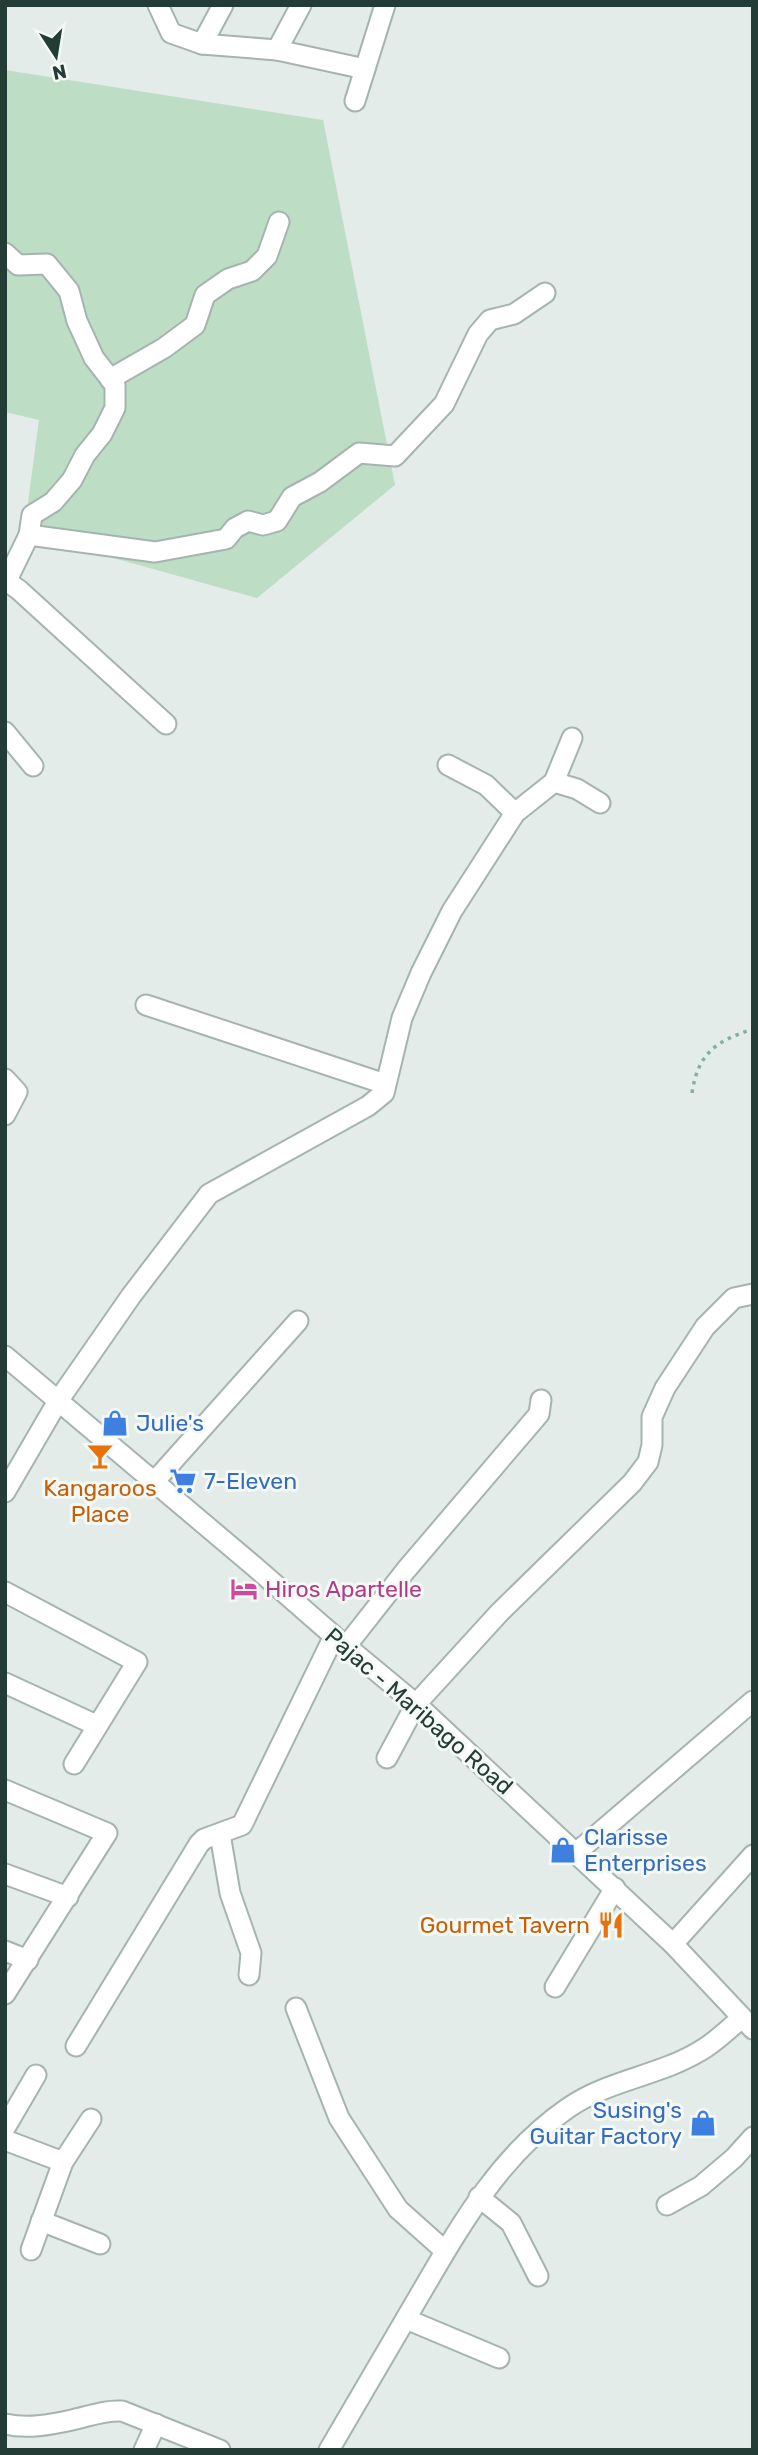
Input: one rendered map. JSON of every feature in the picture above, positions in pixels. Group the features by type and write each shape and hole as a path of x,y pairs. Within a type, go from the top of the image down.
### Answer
{"street":[{"path":"158,5 172,33 202,44 277,50 365,69"},
{"path":"202,44 223,5"},
{"path":"277,50 300,5"},
{"path":"355,101 385,5"},
{"path":"110,379 164,348 195,325 205,295 228,279 252,271 267,256 279,222"},
{"path":"5,253 18,265 47,264 69,291 77,321 93,358 115,385 115,408 102,434 85,455 72,481 53,502 32,515 29,535 6,580 166,724"},
{"path":"29,535 155,552 226,539 235,528 248,521 263,524 277,521 292,497 320,482 359,453 395,456 443,404 478,334 490,320 514,314 545,293"},
{"path":"5,732 33,766"},
{"path":"5,1492 58,1401 131,1296 209,1194 368,1106 384,1093 402,1018 452,911 516,813 555,782 572,738"},
{"path":"448,765 486,785 516,813"},
{"path":"555,782 577,789 600,803"},
{"path":"146,1005 385,1084"},
{"path":"5,1079 17,1091 5,1115"},
{"path":"387,1758 416,1704 500,1612 632,1483 648,1462 652,1445 652,1417 665,1388 705,1327 734,1298 753,1294"},
{"path":"154,1482 298,1321"},
{"name":"Pajac - Maribago Road","path":"5,1356 416,1704 615,1888 673,1944 747,2023"},
{"path":"76,2046 199,1844 204,1839 242,1825 340,1641 406,1570 539,1414 541,1400"},
{"path":"5,1592 137,1662 74,1764"},
{"path":"6,1684 96,1725"},
{"path":"577,1852 753,1702"},
{"path":"5,1790 107,1833 5,1994"},
{"path":"220,1834 230,1893 251,1953 249,1975"},
{"path":"673,1944 753,1855"},
{"path":"5,1874 68,1897"},
{"path":"555,1987 615,1888"},
{"path":"5,1951 28,1960"},
{"path":"296,2008 339,2118 398,2209 445,2251"},
{"path":"329,2450 445,2251 479,2197 509,2159 569,2108 605,2088 667,2067 701,2051 747,2023"},
{"path":"5,2128 36,2075"},
{"path":"30,2250 63,2162 91,2119"},
{"path":"667,2205 701,2186 734,2158 753,2137"},
{"path":"5,2140 63,2162"},
{"path":"479,2197 511,2223 538,2276"},
{"path":"41,2221 100,2244"},
{"path":"406,2319 499,2358"},
{"path":"5,2424 22,2427 72,2420 109,2410 122,2411 220,2450"},
{"path":"144,2450 156,2424"}],"path":[{"path":"692,1093 699,1064 709,1050 733,1036 753,1029"}],"green space":[{"path":"5,70 323,120 395,485 257,598 24,533 39,420 5,412"}],"place":[{"name":"Julie's","path":"115,1423"},
{"name":"Kangaroos Place","path":"100,1456"},
{"name":"7-Eleven","path":"183,1481"},
{"name":"Hiros Apartelle","path":"244,1589"},
{"name":"Clarisse Enterprises","path":"563,1850"},
{"name":"Gourmet Tavern","path":"611,1925"},
{"name":"Susing's Guitar Factory","path":"703,2123"}]}
